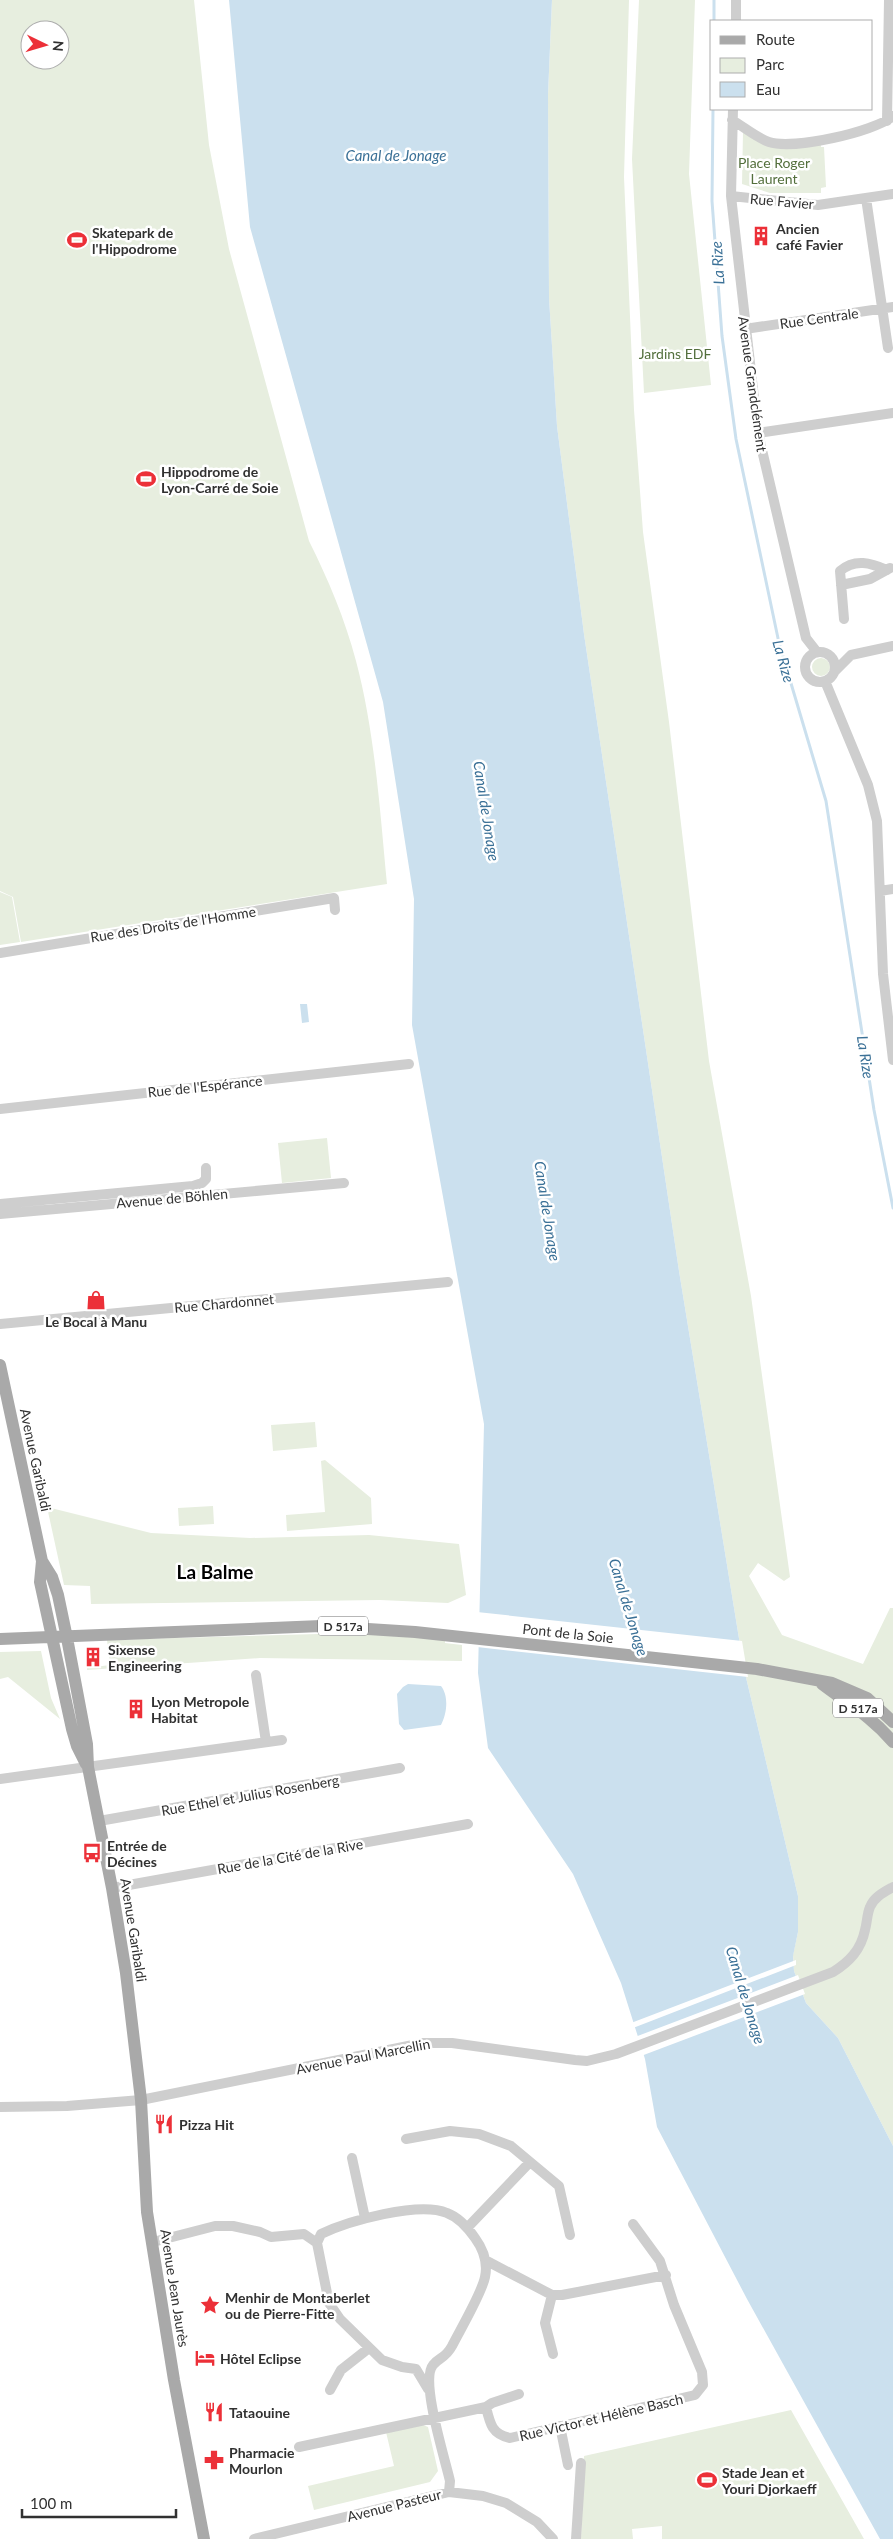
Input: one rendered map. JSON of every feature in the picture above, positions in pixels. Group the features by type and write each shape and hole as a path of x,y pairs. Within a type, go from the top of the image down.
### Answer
{"main road":[{"name":"Avenue Garibaldi","path":"0,1365 42,1560 55,1586 67,1638 87,1744 88,1767 112,1888 126,1973 141,2100"},
{"name":"Avenue Garibaldi","path":"42,1560 40,1582 74,1738 88,1767"},
{"name":"Pont de la Soie","path":"67,1638 321,1626 446,1635 777,1673 818,1681"},
{"path":"0,1639 67,1638"},
{"name":"D 517a","path":"818,1681 832,1683 867,1698 893,1722"},
{"name":"D 517a","path":"818,1681 878,1725 893,1742"},
{"name":"Avenue Jean Jaurès","path":"141,2100 147,2212 174,2380 204,2539"}],"street":[{"path":"736,0 736,20"},
{"path":"732,120 769,142 794,145 866,130 890,118 889,0"},
{"name":"Avenue Grandclément","path":"733,110 731,196 758,433 806,638 817,652"},
{"name":"Rue Favier","path":"731,196 818,205 893,194"},
{"path":"866,198 888,307 888,348"},
{"name":"Rue Centrale","path":"745,329 888,307"},
{"path":"758,433 893,414"},
{"path":"844,619 840,571 845,567 868,562 890,568"},
{"path":"841,585 870,579 890,568"},
{"path":"835,671 832,656 822,651 807,658 805,669 814,681 825,681 835,671 851,655 893,646"},
{"path":"825,681 871,796 877,821 880,891 888,975 893,1060"},
{"path":"880,891 893,889"},
{"name":"Rue des Droits de l'Homme","path":"0,953 334,898 335,910"},
{"name":"Rue de l'Espérance","path":"0,1109 409,1064"},
{"path":"0,1204 193,1186 202,1183 206,1179 206,1168"},
{"name":"Avenue de Böhlen","path":"0,1214 344,1183"},
{"name":"Rue Chardonnet","path":"0,1324 448,1282"},
{"path":"256,1675 266,1742"},
{"path":"0,1779 282,1740"},
{"name":"Rue Ethel et Julius Rosenberg","path":"99,1821 400,1768"},
{"name":"Rue de la Cité de la Rive","path":"112,1888 468,1824"},
{"path":"888,1892 893,1887"},
{"name":"Avenue Paul Marcellin","path":"0,2107 67,2106 141,2100 423,2043 452,2043 581,2060 616,2054 833,1972 846,1964 854,1954 865,1931 870,1907 888,1892"},
{"path":"406,2139 450,2131 479,2134 511,2146 559,2186 570,2235"},
{"path":"352,2158 365,2218"},
{"path":"467,2228 530,2162"},
{"path":"153,2242 215,2226 244,2228 272,2237 304,2234 319,2238 365,2218 432,2209 449,2213 467,2228 480,2245 485,2260 485,2278 446,2357 433,2364 416,2369 402,2367 382,2360 369,2348 340,2319 329,2303 319,2238"},
{"name":"Rue Victor et Hélène Basch","path":"486,2407 492,2428 499,2436 510,2438 695,2395 703,2385 702,2372 674,2305 660,2260 633,2224"},
{"path":"485,2260 552,2295 562,2296 666,2275"},
{"path":"552,2295 545,2323 553,2354"},
{"path":"330,2390 341,2370 369,2348"},
{"path":"433,2364 429,2373 428,2389 450,2481 448,2492"},
{"path":"416,2369 428,2389"},
{"path":"299,2447 486,2407 492,2403 519,2394"},
{"path":"560,2426 568,2466"},
{"path":"576,2539 580,2463"},
{"name":"Avenue Pasteur","path":"258,2539 448,2492 483,2496 506,2503 537,2522 553,2539"}],"green space":[{"name":"Hippodrome de Lyon-Carré de Soie","path":"0,0 194,0 209,145 229,249 309,541 336,600 347,630 363,688 379,801 387,884 21,942 13,897 0,891"},
{"path":"552,0 629,0 624,177 634,410 643,532 669,722 709,1061 751,1296 790,1577 784,1581 758,1563 749,1576 782,1635 863,1664 890,1608 893,1608 893,2146 838,2038 806,2003 794,1971 793,1955 798,1932 798,1896 744,1669 679,1271 584,634 557,426 549,298 548,95"},
{"name":"Jardins EDF","path":"639,0 695,0 689,174 711,385 644,393 632,159"},
{"name":"Place Roger Laurent","path":"743,132 760,142 821,143 821,147 824,147 826,187 821,188 821,193 770,193 742,184"},
{"path":"821,658 827,661 830,667 827,673 821,676 815,673 812,667 815,661"},
{"path":"0,892 12,897 20,942 0,945"},
{"path":"327,1138 331,1178 282,1183 278,1143"},
{"path":"315,1422 317,1447 273,1451 271,1425"},
{"path":"325,1460 371,1498 372,1524 287,1531 286,1515 325,1512 321,1461"},
{"path":"213,1506 214,1524 179,1526 178,1508"},
{"path":"47,1507 151,1533 250,1538 369,1535 459,1544 466,1595 448,1603 380,1600 91,1604 90,1586 64,1585"},
{"path":"355,1633 445,1640 445,1643 462,1645 462,1661 260,1658 87,1670 87,1668 110,1665 107,1640"},
{"path":"41,1651 51,1698 60,1719 8,1677 0,1679 0,1652"},
{"name":"Stade Jean et Youri Djorkaeff","path":"791,2410 864,2539 662,2539 662,2526 632,2529 633,2539 581,2539 584,2456"},
{"path":"423,2425 428,2427 438,2471 430,2482 314,2510 308,2486 394,2466 386,2432"}],"water":[{"name":"Canal de Jonage","path":"229,0 552,0 548,95 549,298 557,426 584,634 679,1271 744,1669 798,1896 798,1932 793,1956 794,1971 806,2003 838,2038 893,2146 893,2539 880,2539 747,2299 657,2127 645,2059 621,1983 573,1874 488,1748 478,1673 484,1424 412,1025 414,899 383,702 250,227"},
{"path":"300,1004 307,1004 309,1022 302,1023"},
{"path":"408,1684 441,1686 444,1690 446,1705 445,1716 441,1725 404,1730 399,1724 397,1694"}],"pier":[{"path":"477,1612 742,1641 748,1677 477,1647"},
{"path":"796,1960 796,1965 633,2028 631,2023"},
{"path":"798,1975 805,1994 641,2056 635,2037"}],"waterway":[{"name":"La Rize","path":"714,0 714,20"},
{"name":"La Rize","path":"713,110 712,201 722,336 736,439 779,643 826,801 874,1110 893,1208"}],"place":[{"name":"Ancien café Favier","path":"761,236"},
{"name":"Skatepark de l'Hippodrome","path":"77,240"},
{"name":"Hippodrome de Lyon-Carré de Soie","path":"146,479"},
{"name":"Le Bocal à Manu","path":"96,1300"},
{"name":"Sixense Engineering","path":"93,1657"},
{"name":"Lyon Metropole Habitat","path":"136,1709"},
{"name":"Entrée de Décines","path":"92,1853"},
{"name":"Pizza Hit","path":"164,2124"},
{"name":"Menhir de Montaberlet ou de Pierre-Fitte","path":"210,2305"},
{"name":"Hôtel Eclipse","path":"205,2358"},
{"name":"Tataouine","path":"214,2412"},
{"name":"Pharmacie Mourlon","path":"214,2460"},
{"name":"Stade Jean et Youri Djorkaeff","path":"707,2480"}],"district":[{"name":"La Balme","path":"215,1571"}]}
